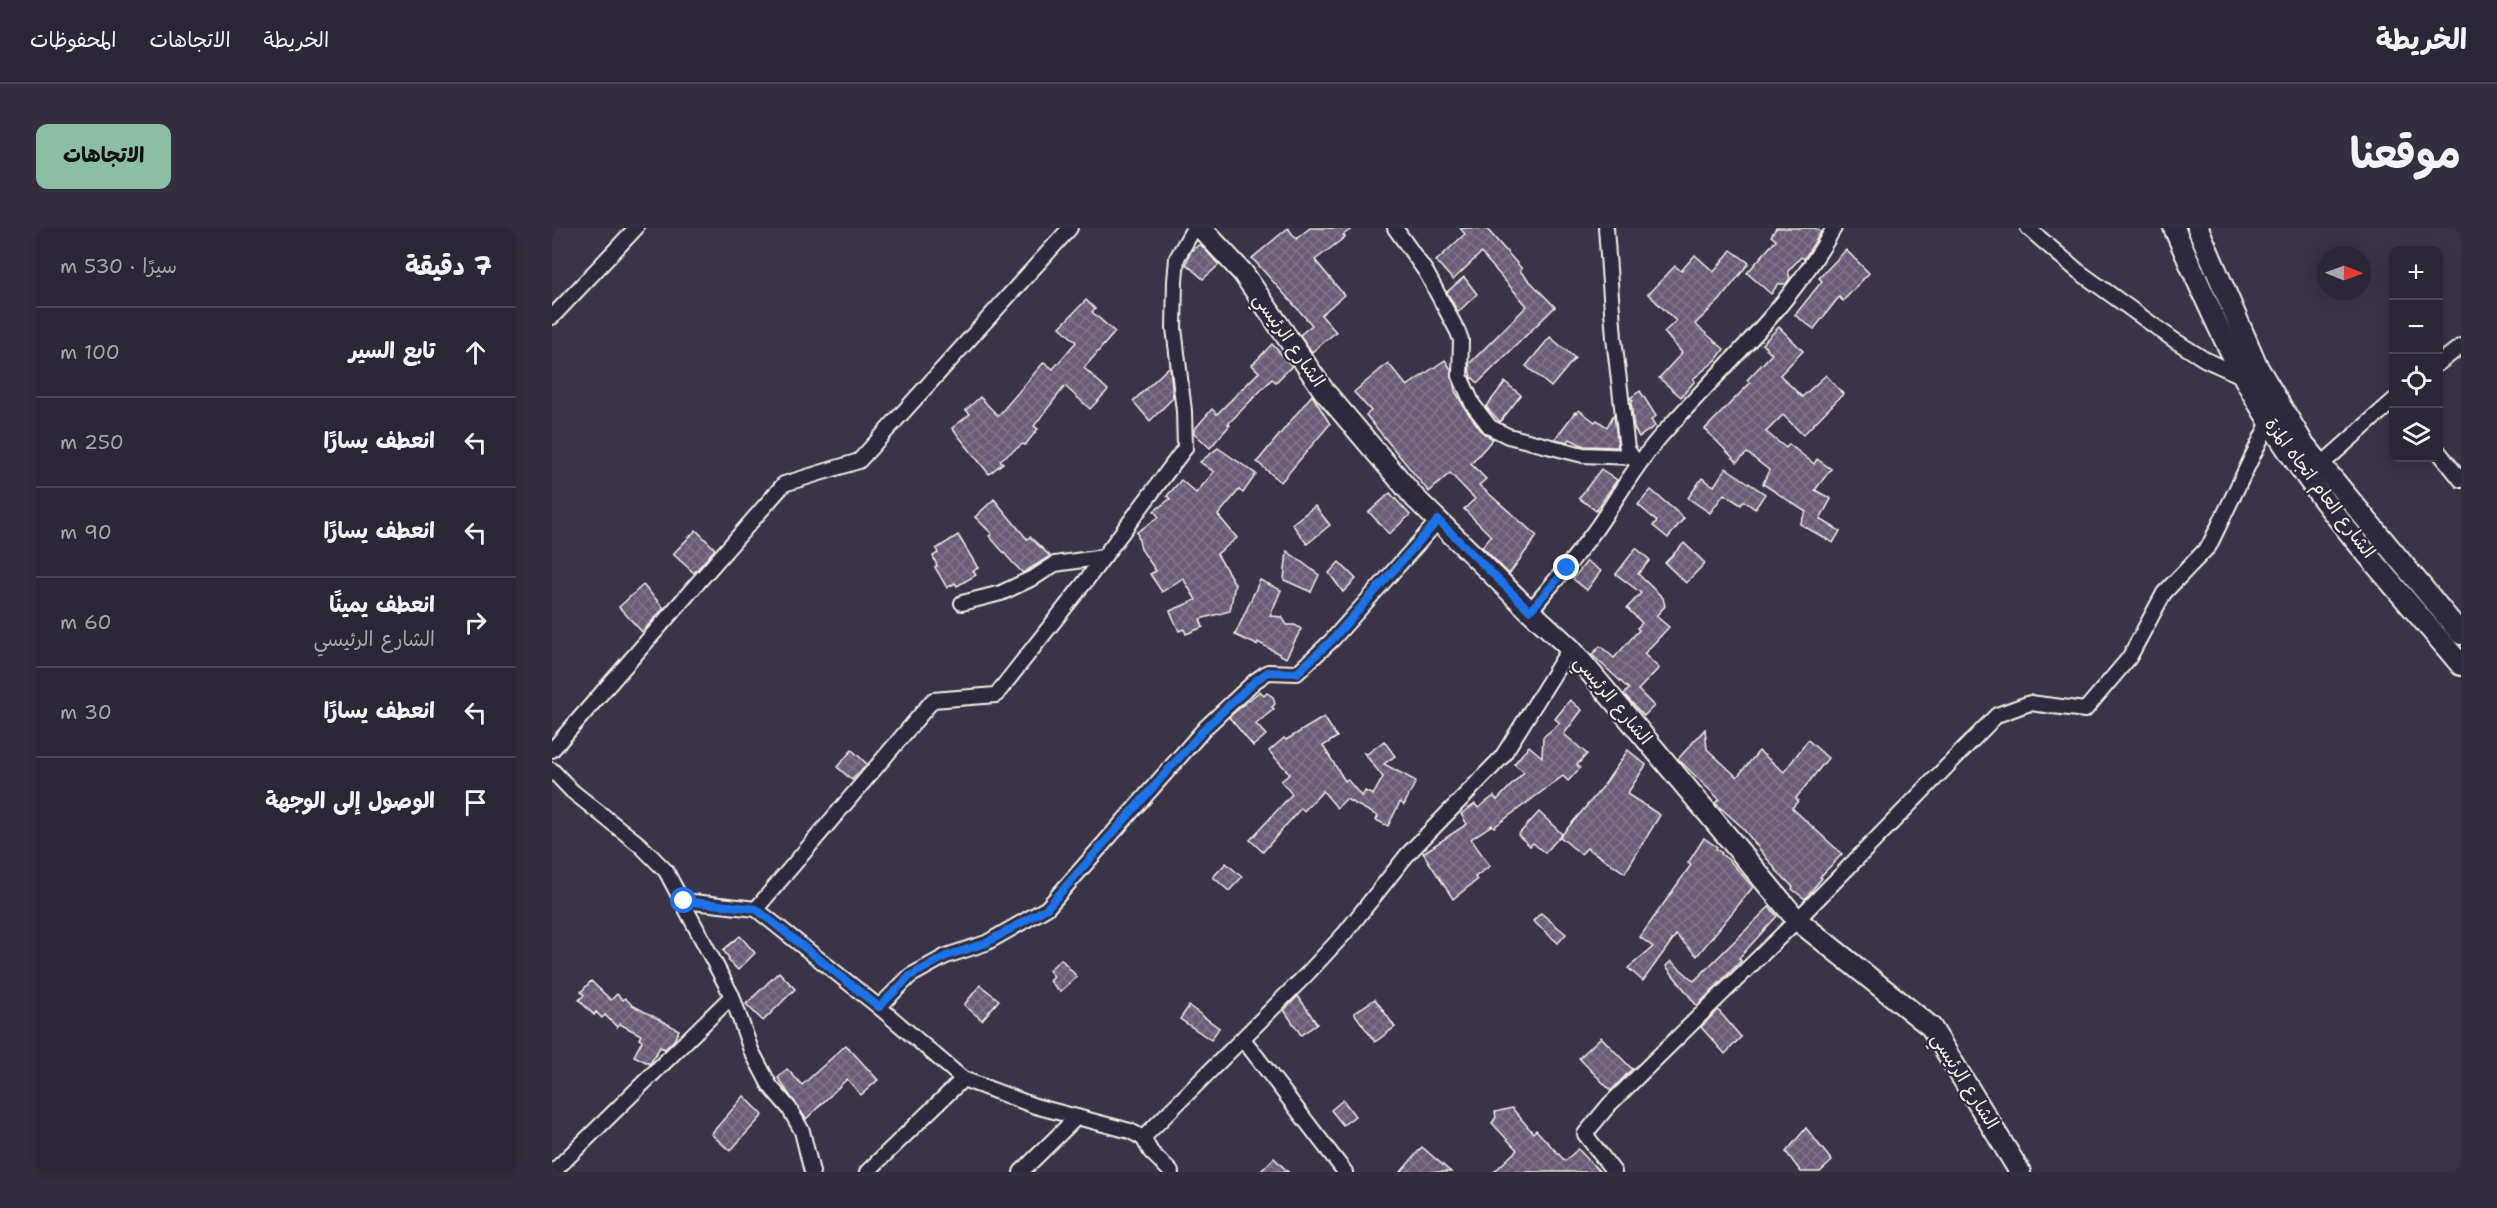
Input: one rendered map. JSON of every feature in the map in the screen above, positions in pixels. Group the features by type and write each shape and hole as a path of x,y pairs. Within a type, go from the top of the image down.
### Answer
{"street":[{"path":"552,316 636,228"},
{"path":"552,750 784,484 859,461 1071,228"},
{"path":"756,909 933,700 996,695 1104,557 1185,448 1184,411 1174,328 1175,281 1177,258 1194,228"},
{"name":"الشارع الرئيسي","path":"1201,228 1243,273 1324,391 1415,498 1570,648 1797,920 1931,1028 2020,1172"},
{"path":"1395,228 1426,272 1458,332 1461,340 1460,376 1473,405 1490,427 1508,436 1583,455 1635,461"},
{"path":"1606,228 1615,349 1627,449 1635,461"},
{"path":"1530,611 1585,544 1635,461 1763,329 1804,277 1834,228"},
{"path":"2028,228 2078,271 2174,340 2205,359 2251,373"},
{"name":"الشارع العام اتجاه المزة","path":"2174,228 2251,373 2269,422 2322,497 2461,665"},
{"path":"2198,228 2251,373 2303,443 2461,634"},
{"path":"2443,361 2461,346"},
{"path":"2321,465 2389,404"},
{"path":"1614,1172 1585,1134 1608,1105 1797,920 1997,715 2030,703 2085,710 2129,658 2164,593 2209,546 2269,422"},
{"path":"2443,456 2461,480"},
{"path":"879,1007 910,976 946,956 986,943 1047,908 1206,727 1255,681 1268,672 1297,673 1332,640 1438,520"},
{"path":"962,603 1001,593 1035,577 1055,564 1104,557"},
{"path":"1143,1138 1345,933 1407,855 1502,757 1570,648"},
{"path":"552,770 572,791 640,845 666,871 684,901 732,996 751,1050 770,1086 789,1108 802,1131 812,1172"},
{"path":"684,901 756,909 879,1007 963,1079 1035,1107 1130,1131 1143,1138 1151,1152 1171,1172"},
{"path":"553,1172 732,996"},
{"path":"1243,1039 1345,1172"},
{"path":"867,1172 963,1079"},
{"path":"1021,1172 1077,1117"}],"building":[{"path":"1288,228 1296,239 1310,228 1353,228 1315,260 1344,295 1321,315 1336,332 1312,352 1300,335 1312,325 1252,258"},
{"path":"1460,228 1486,228 1522,269 1520,271 1555,307 1478,383 1473,378 1471,379 1469,364 1527,306 1481,253 1453,280 1436,261 1465,234"},
{"path":"1776,228 1815,228 1821,232 1804,259 1801,257 1788,271 1790,278 1786,284 1778,284 1771,294 1747,273 1776,240 1771,236"},
{"path":"1200,244 1219,265 1203,279 1186,264 1191,251"},
{"path":"1731,250 1749,263 1720,300 1695,324 1724,349 1716,360 1693,379 1695,381 1681,397 1659,378 1682,353 1664,332 1676,321 1648,294 1675,266 1681,271 1695,255 1714,272"},
{"path":"1846,250 1869,273 1843,301 1839,297 1814,329 1795,315 1822,281 1819,278"},
{"path":"1464,277 1477,294 1458,312 1447,292"},
{"path":"1086,300 1095,309 1092,312 1115,332 1084,368 1108,390 1090,409 1065,386 1034,426 1038,429 1025,445 1023,444 1000,460 1003,463 989,474 952,428 970,414 966,410 980,397 998,416 1044,362 1053,369 1076,342 1060,327"},
{"path":"1779,327 1803,351 1780,375 1802,397 1826,375 1843,394 1803,435 1783,415 1766,432 1786,448 1789,444 1814,464 1817,459 1831,469 1815,490 1831,499 1820,519 1840,531 1833,543 1800,524 1806,512 1763,484 1769,470 1747,453 1737,462 1705,429 1750,383 1747,380 1772,354 1762,344"},
{"path":"1550,337 1575,358 1551,387 1526,366"},
{"path":"1272,344 1292,366 1276,382 1272,379 1228,424 1230,425 1210,448 1194,433 1194,430 1212,409 1217,414 1259,372 1252,365"},
{"path":"1445,360 1451,369 1455,391 1466,410 1483,433 1493,439 1471,464 1486,479 1479,485 1537,536 1509,574 1482,547 1491,536 1464,509 1475,499 1450,473 1429,492 1366,415 1371,411 1354,392 1388,363 1407,386"},
{"path":"1170,366 1173,398 1150,421 1133,401"},
{"path":"1505,382 1521,395 1500,422 1486,407"},
{"path":"1640,391 1656,416 1651,420 1655,426 1639,437 1634,428 1631,402 1633,401 1630,398"},
{"path":"1312,395 1330,424 1281,482 1257,462"},
{"path":"1579,410 1595,422 1597,420 1607,427 1614,414 1618,447 1584,446 1570,439 1568,442 1555,439 1575,412"},
{"path":"1218,448 1256,474 1243,493 1239,490 1218,515 1237,538 1217,554 1235,584 1230,611 1200,619 1203,627 1186,634 1184,629 1179,631 1170,611 1196,600 1183,578 1162,592 1150,574 1156,571 1141,549 1137,532 1159,517 1154,511 1170,499 1167,496 1181,480 1196,493 1214,472 1200,462"},
{"path":"1726,468 1765,494 1755,509 1744,501 1741,505 1724,494 1710,513 1688,498 1702,478 1714,486"},
{"path":"1601,469 1617,480 1596,511 1579,498"},
{"path":"1651,490 1684,518 1668,538 1653,526 1657,521 1638,505"},
{"path":"1390,493 1410,515 1389,534 1369,512"},
{"path":"994,499 1027,539 1030,537 1050,556 1023,573 1013,563 989,536 992,534 975,517"},
{"path":"1315,506 1330,525 1307,544 1292,524"},
{"path":"696,530 715,549 694,573 673,554"},
{"path":"958,535 978,568 973,571 976,575 957,586 955,583 947,588 935,567 937,566 933,556 938,553 936,549"},
{"path":"1684,543 1705,563 1686,583 1665,563"},
{"path":"1636,548 1650,560 1638,574 1663,598 1665,606 1656,616 1669,627 1644,654 1659,668 1638,690 1654,706 1644,716 1624,694 1629,689 1592,655 1600,646 1614,658 1639,630 1637,628 1642,623 1627,608 1641,593 1616,574"},
{"path":"1287,551 1319,575 1311,592 1284,580"},
{"path":"1587,561 1601,571 1587,590 1573,579"},
{"path":"1339,562 1356,579 1343,592 1329,573"},
{"path":"1260,580 1281,590 1270,616 1282,617 1287,625 1295,625 1301,629 1286,658 1258,642 1257,645 1235,635"},
{"path":"643,585 664,608 642,632 619,607"},
{"path":"1260,691 1264,696 1267,693 1273,697 1275,704 1272,707 1274,709 1256,724 1266,735 1253,746 1229,717"},
{"path":"1570,700 1582,710 1564,734 1587,754 1577,765 1580,768 1568,781 1563,776 1494,827 1492,825 1471,839 1490,866 1453,899 1423,853 1467,824 1461,814 1475,804 1478,808 1494,796 1497,800 1524,772 1514,764 1529,746 1542,757 1543,737 1560,723 1555,719"},
{"path":"1324,717 1337,737 1323,746 1345,781 1347,779 1362,797 1365,791 1373,795 1383,777 1364,753 1367,754 1384,741 1395,756 1384,764 1416,781 1404,805 1400,802 1388,826 1376,820 1378,816 1346,799 1337,808 1323,791 1304,811 1301,808 1263,852 1250,840 1292,794 1281,781 1290,774 1269,751 1284,738 1286,740"},
{"path":"1705,729 1707,749 1737,777 1759,751 1784,772 1808,740 1828,758 1796,798 1798,801 1792,808 1842,854 1820,877 1822,878 1805,899 1792,889 1793,887 1741,826 1715,803 1719,799 1678,759"},
{"path":"852,750 867,764 852,780 837,767"},
{"path":"1628,750 1646,765 1627,794 1660,815 1625,873 1587,848 1581,854 1560,837 1602,788"},
{"path":"1539,812 1562,834 1545,853 1533,843 1530,846 1518,835"},
{"path":"1704,838 1717,847 1716,849 1753,887 1697,956 1676,935 1643,981 1628,968 1653,947 1640,937 1691,865 1688,863"},
{"path":"1226,863 1242,877 1229,891 1213,877"},
{"path":"1769,907 1777,916 1739,958 1741,961 1697,1006 1666,966 1671,961 1694,981"},
{"path":"1541,913 1566,934 1558,943 1533,921"},
{"path":"740,936 755,953 738,970 728,960 723,950"},
{"path":"1061,959 1077,977 1060,992 1050,981 1054,977 1049,970"},
{"path":"779,972 795,989 763,1021 746,1004"},
{"path":"591,981 611,1000 617,994 623,1000 625,998 632,1005 679,1030 674,1040 665,1049 660,1047 650,1064 634,1056 642,1041 639,1039 641,1035 620,1024 617,1027 605,1015 602,1018 596,1012 594,1015 579,1000 584,995 581,992"},
{"path":"980,985 999,1000 982,1020 964,1005"},
{"path":"1298,996 1317,1024 1301,1035 1284,1010"},
{"path":"1375,999 1395,1027 1375,1042 1354,1013"},
{"path":"1189,1006 1219,1028 1211,1040 1180,1019"},
{"path":"1718,1010 1741,1037 1725,1054 1701,1027"},
{"path":"1601,1037 1632,1069 1611,1091 1579,1058"},
{"path":"846,1045 878,1080 861,1095 847,1079 806,1119 778,1078 787,1069 802,1085"},
{"path":"744,1096 763,1115 730,1151 711,1134"},
{"path":"1343,1100 1355,1116 1343,1125 1331,1110"},
{"path":"1512,1108 1533,1133 1536,1130 1565,1161 1578,1149 1600,1172 1494,1172 1517,1150 1492,1123 1496,1117 1495,1112"},
{"path":"1806,1128 1832,1161 1820,1172 1801,1172 1786,1152"},
{"path":"1422,1147 1451,1172 1401,1172"},
{"path":"1274,1158 1288,1172 1260,1172"}],"route":[{"path":"684,901 756,909 879,1007 910,976 946,956 986,943 1047,908 1206,727 1255,681 1268,672 1297,673 1332,640 1438,520 1530,611 1567,568"}]}
